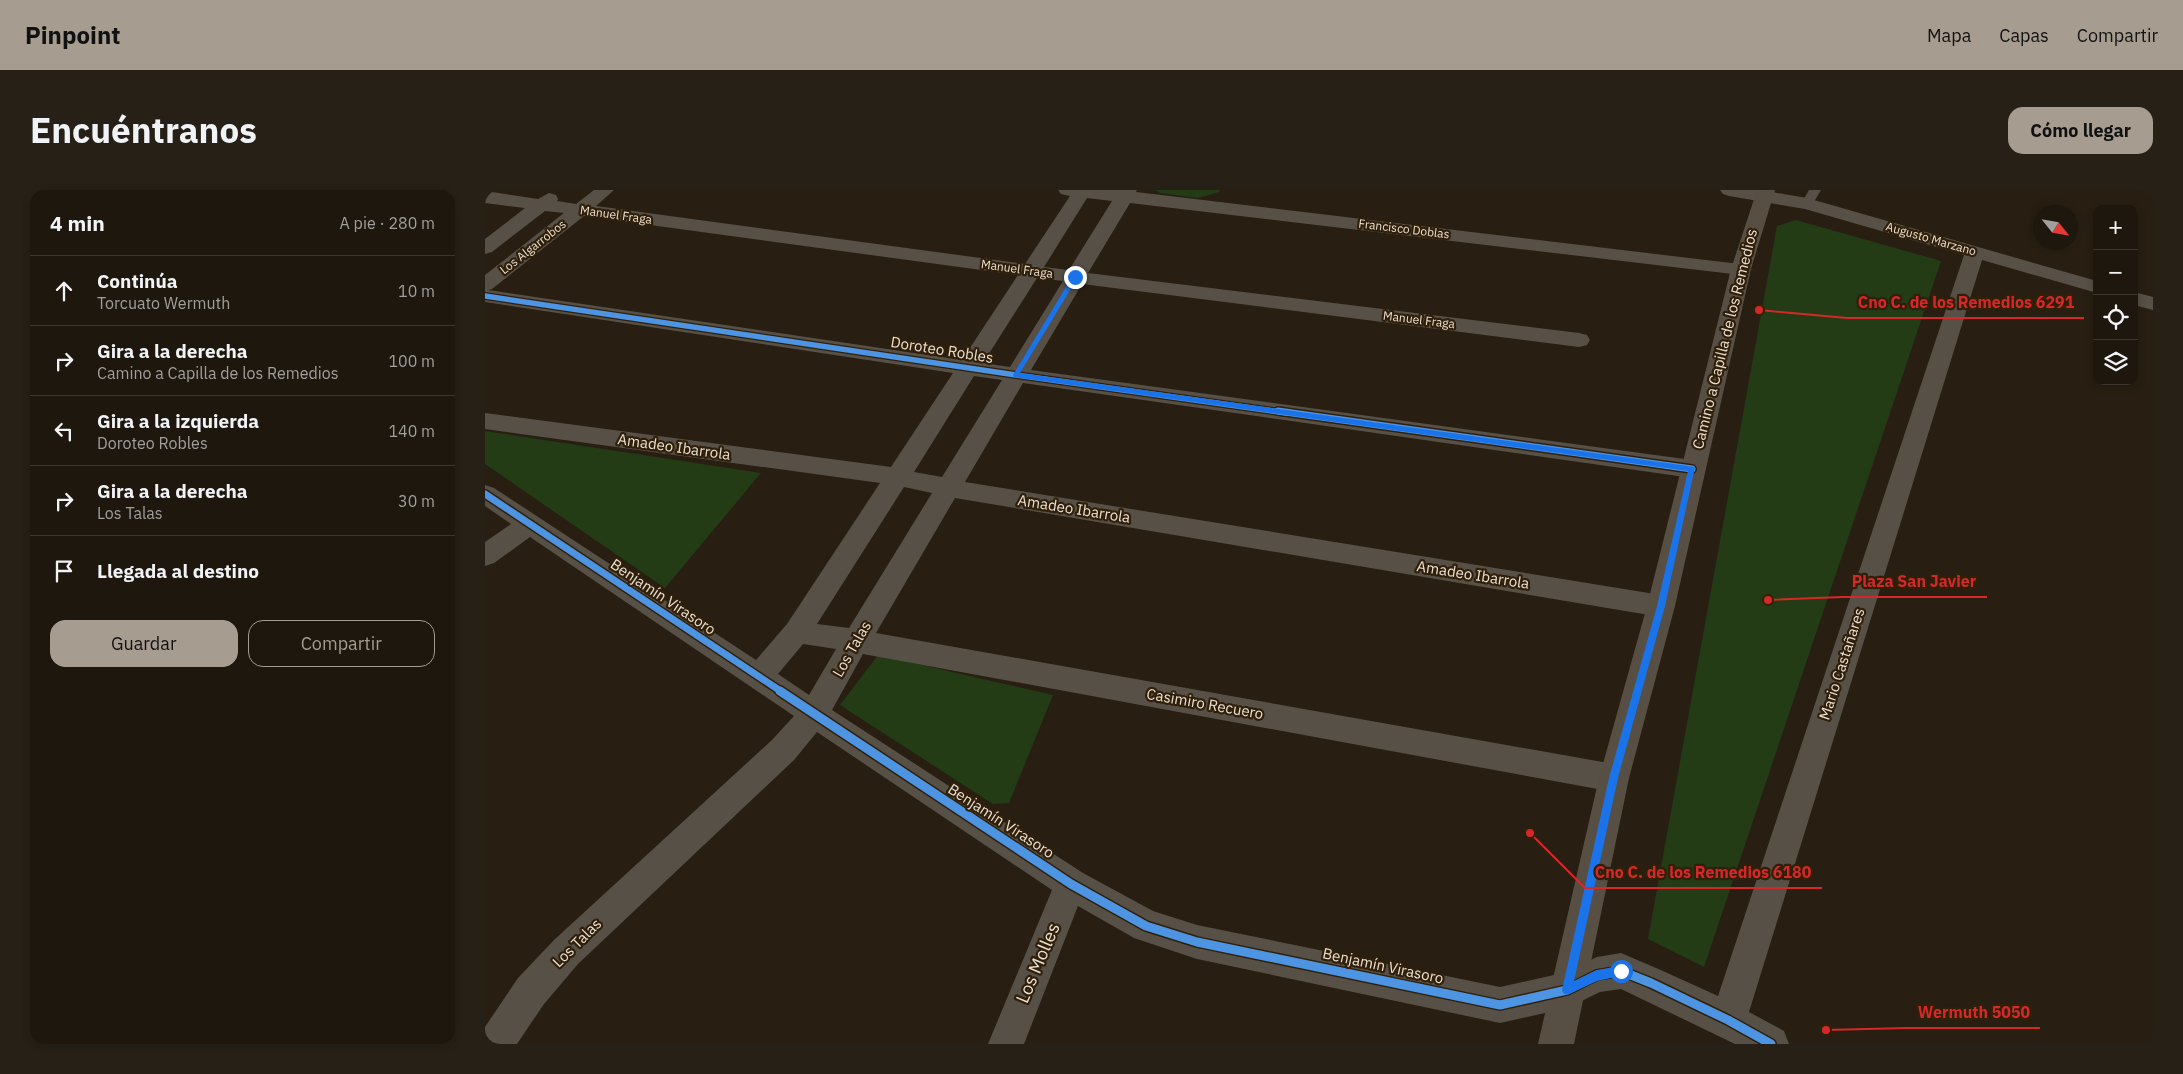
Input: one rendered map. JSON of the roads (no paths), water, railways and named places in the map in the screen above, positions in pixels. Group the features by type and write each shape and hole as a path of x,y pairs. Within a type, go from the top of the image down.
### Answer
{"main road":[{"name":"Camino a Capilla de los Remedios","path":"1555,1044 1614,778 1661,606 1741,269 1765,192"}],"street":[{"path":"485,248 560,190"},
{"name":"Los Algarrobos","path":"485,285 605,190"},
{"path":"1234,210 1244,190"},
{"name":"Augusto Marzano","path":"1729,190 1811,197 1975,251 2093,286"},
{"path":"758,677 797,632 1030,271 1074,191"},
{"name":"Francisco Doblas","path":"1074,191 1126,193 1234,210 1741,269"},
{"name":"Los Talas","path":"495,1044 531,991 566,952 783,750 814,714 1126,193"},
{"name":"Manuel Fraga","path":"485,197 1075,277 1579,340"},
{"name":"Mario Castañares","path":"1728,1020 1975,251"},
{"name":"Doroteo Robles","path":"485,296 1016,375 1692,469"},
{"path":"2138,299 2153,304"},
{"name":"Amadeo Ibarrola","path":"485,421 897,477 949,488 1661,606"},
{"name":"Benjamín Virasoro","path":"485,494 1071,884 1146,926 1197,942 1500,1005 1567,990 1597,976 1621,971 1651,983 1728,1020 1771,1044"},
{"path":"485,556 529,525"},
{"name":"Casimiro Recuero","path":"797,632 856,641 1614,778"},
{"name":"Los Molles","path":"1005,1044 1071,884"}],"place":[{"name":"Cno C. de los Remedios 6291","path":"1759,310"},
{"name":"Plaza San Javier","path":"1768,600"},
{"name":"Cno C. de los Remedios 6180","path":"1530,833"},
{"name":"Wermuth 5050","path":"1826,1030"}]}
